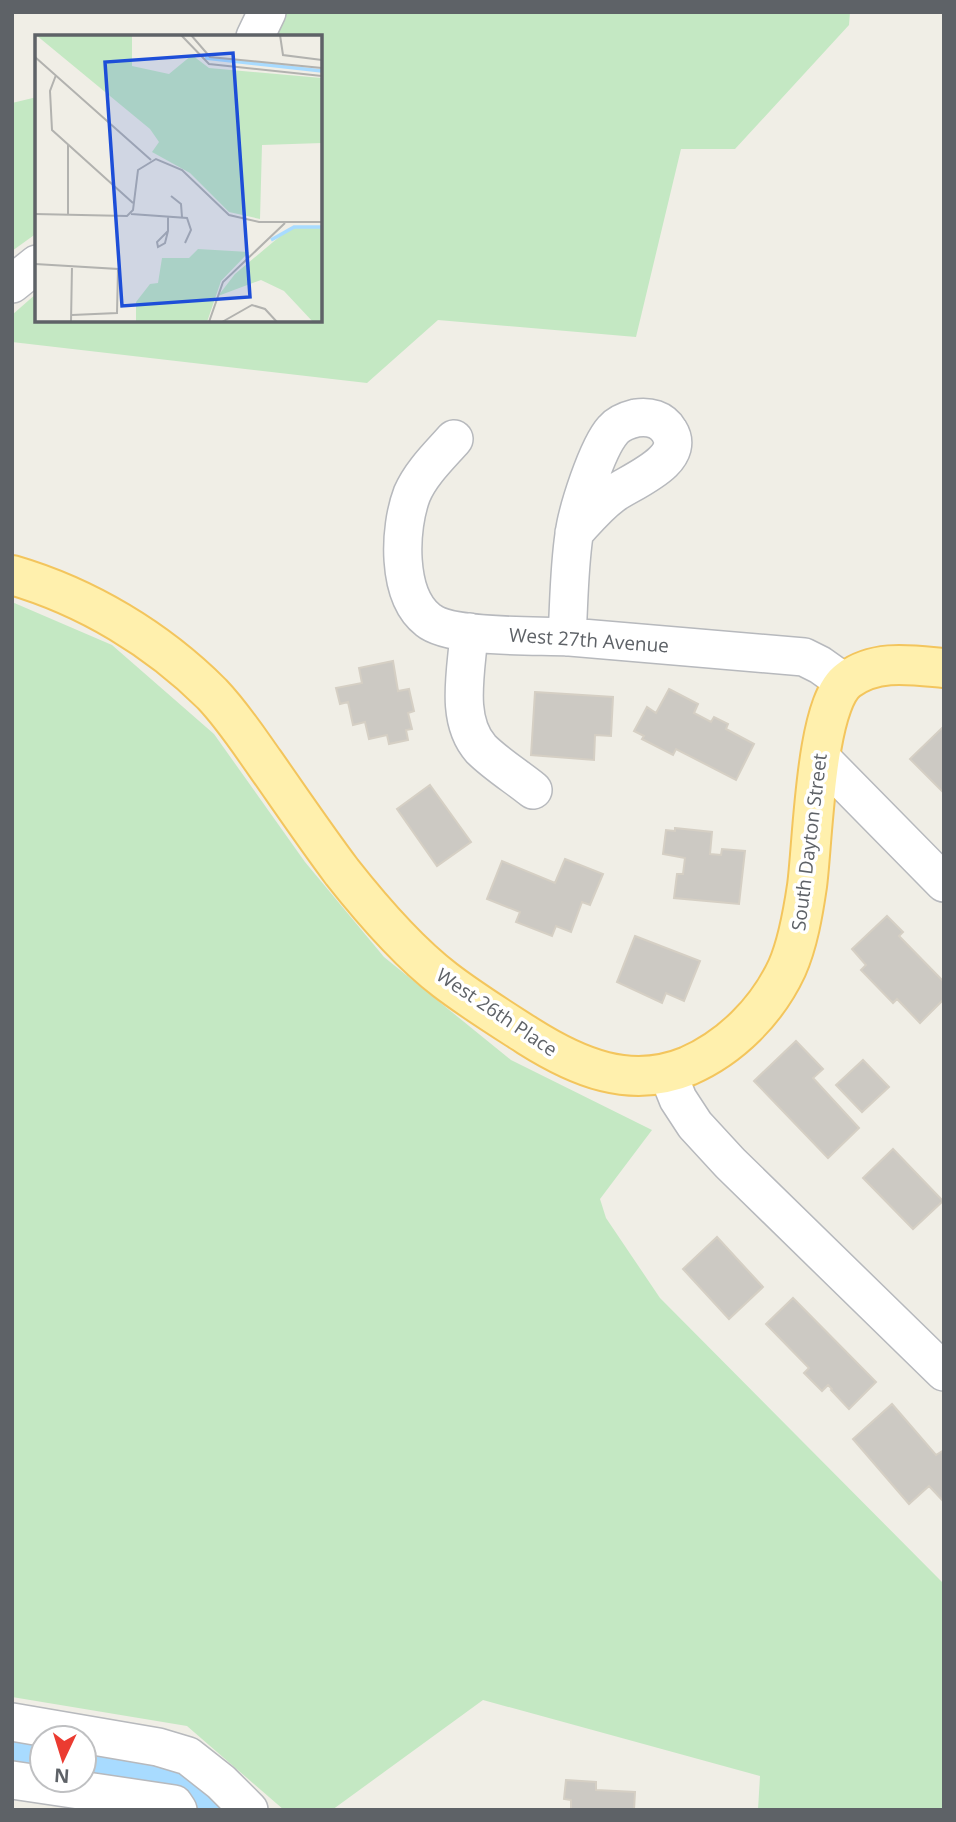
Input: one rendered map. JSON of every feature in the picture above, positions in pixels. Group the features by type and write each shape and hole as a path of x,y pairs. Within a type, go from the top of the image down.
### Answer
{"main road":[{"name":"West 26th Place","path":"12,575 115,619 158,646 199,682 231,715 343,873 403,941 443,978 545,1047 575,1062 628,1077 668,1074"},
{"path":"844,682 874,667 890,664 944,668"},
{"name":"South Dayton Street","path":"668,1074 702,1059 729,1042 769,1000 788,966 797,940 807,888 829,709 835,693 844,682"}],"street":[{"path":"256,35 267,12"},
{"path":"12,284 35,266"},
{"name":"West 27th Avenue","path":"454,439 431,463 412,494 403,528 401,557 406,582 427,620 443,628 469,632 567,637 804,657 820,664 844,682"},
{"path":"567,637 574,533"},
{"path":"469,632 465,696 467,729 482,749 533,790"},
{"path":"821,758 944,883"},
{"path":"668,1074 678,1099 695,1125 730,1163 944,1372"},
{"path":"12,1722 158,1747 188,1756 221,1782 249,1810"},
{"path":"12,1780 173,1804 178,1810"}],"green space":[{"path":"287,12 850,12 849,25 735,149 681,149 636,337 438,320 367,383 12,342 12,315 35,295 35,322 322,322 322,35 273,35"},
{"path":"35,97 35,234 12,251 12,103"},
{"path":"12,602 112,645 214,734 305,862 384,957 511,1060 652,1130 600,1199 606,1218 660,1298 944,1584 944,1810 758,1810 760,1776 483,1700 332,1810 284,1810 187,1726 12,1697"}],"building":[{"path":"393,661 398,691 409,689 414,711 408,713 412,729 406,730 408,740 389,744 387,735 369,739 365,722 353,725 348,702 340,704 336,688 362,683 359,668"},
{"path":"669,689 698,704 694,713 711,722 714,717 728,724 726,729 754,744 736,780 676,749 673,755 642,739 644,736 634,731 647,707 656,713"},
{"path":"535,692 613,697 611,736 595,735 594,760 531,755"},
{"path":"944,726 944,793 910,759"},
{"path":"430,785 471,842 437,866 397,809"},
{"path":"675,828 712,832 710,854 721,855 722,849 745,851 739,904 674,898 677,874 683,874 685,858 663,854 666,830 675,831"},
{"path":"565,859 603,874 590,905 582,902 571,932 556,926 552,936 516,922 520,912 487,899 502,861 555,883"},
{"path":"887,916 903,932 899,936 944,982 944,999 920,1023 897,999 893,1003 861,970 866,965 852,949"},
{"path":"635,936 700,961 684,1001 666,993 662,1003 617,982"},
{"path":"796,1041 823,1069 813,1078 859,1128 828,1158 754,1081"},
{"path":"863,1060 889,1087 862,1112 836,1085"},
{"path":"893,1149 943,1201 913,1229 863,1178"},
{"path":"717,1237 763,1287 729,1319 683,1269"},
{"path":"793,1298 876,1382 849,1409 828,1385 822,1391 804,1373 809,1368 766,1324"},
{"path":"892,1404 936,1455 944,1450 944,1502 929,1486 909,1504 853,1439"},
{"path":"566,1780 596,1782 596,1790 635,1792 634,1810 571,1810 571,1800 564,1799"}],"waterway":[{"path":"12,1755 28,1758"},
{"path":"98,1770 197,1788 216,1810"}]}
